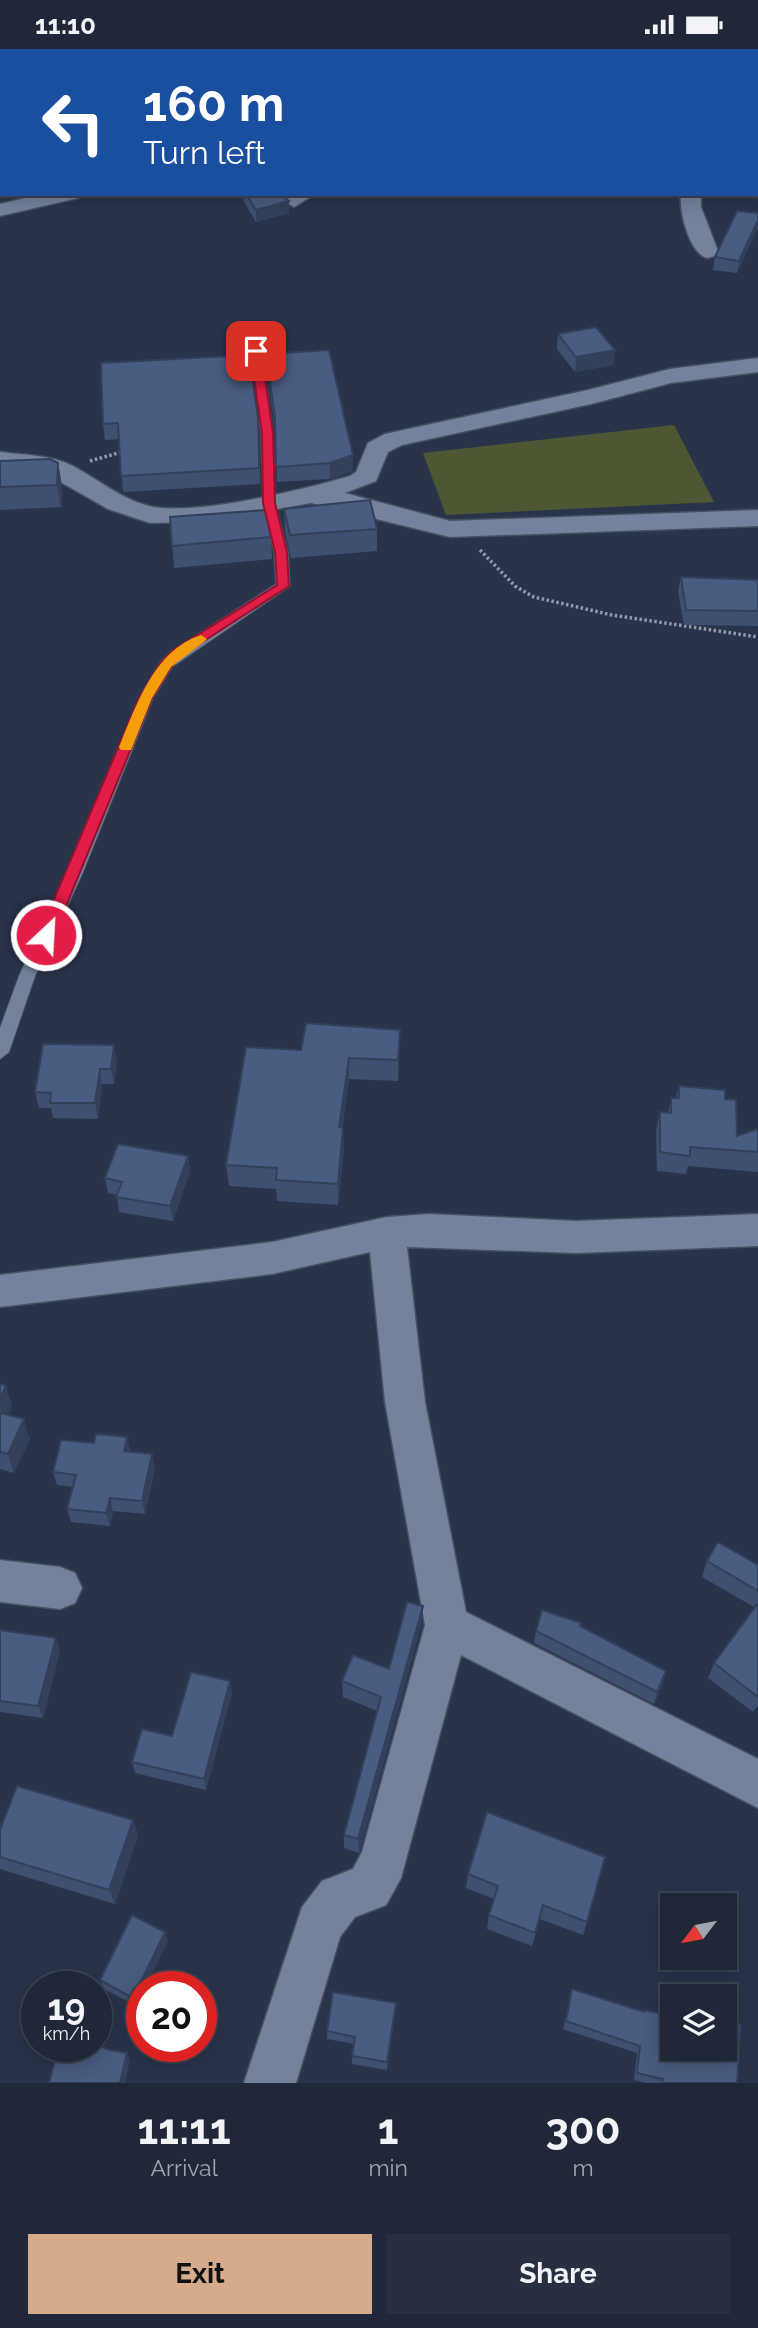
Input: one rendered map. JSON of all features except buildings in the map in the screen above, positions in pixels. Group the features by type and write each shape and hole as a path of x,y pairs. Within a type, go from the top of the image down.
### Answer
{"street":[{"path":"0,210 62,196"},
{"path":"691,196 690,207 707,251"},
{"path":"0,460 47,465 63,471 117,504 149,515 204,514 311,495 359,481 367,476 377,448 394,439 591,397 670,376 758,365"},
{"path":"311,495 337,499 425,525 450,529 758,518"},
{"path":"0,1291 272,1258 387,1233 429,1230 576,1237 758,1230"},
{"path":"270,2083 319,1924 339,1898 369,1888 384,1861 447,1625 405,1402 387,1233"},
{"path":"0,1581 60,1588"},
{"path":"447,1625 705,1755 758,1786"}],"lane":[{"path":"0,1052 27,977 75,872 146,698 166,664 177,654 283,586 281,552 269,503 268,433 256,351"}],"path":[{"path":"63,471 106,454 136,449"},
{"path":"450,529 471,542 515,586 534,597 626,618 758,637"}],"green space":[{"path":"674,425 714,502 446,515 423,453"}],"slow traffic":[{"path":"126,747 146,698 166,664 201,639"}],"route":[{"path":"46,935 75,872 146,698 166,664 177,654 283,586 281,552 269,503 268,433 262,410 256,351"}]}
